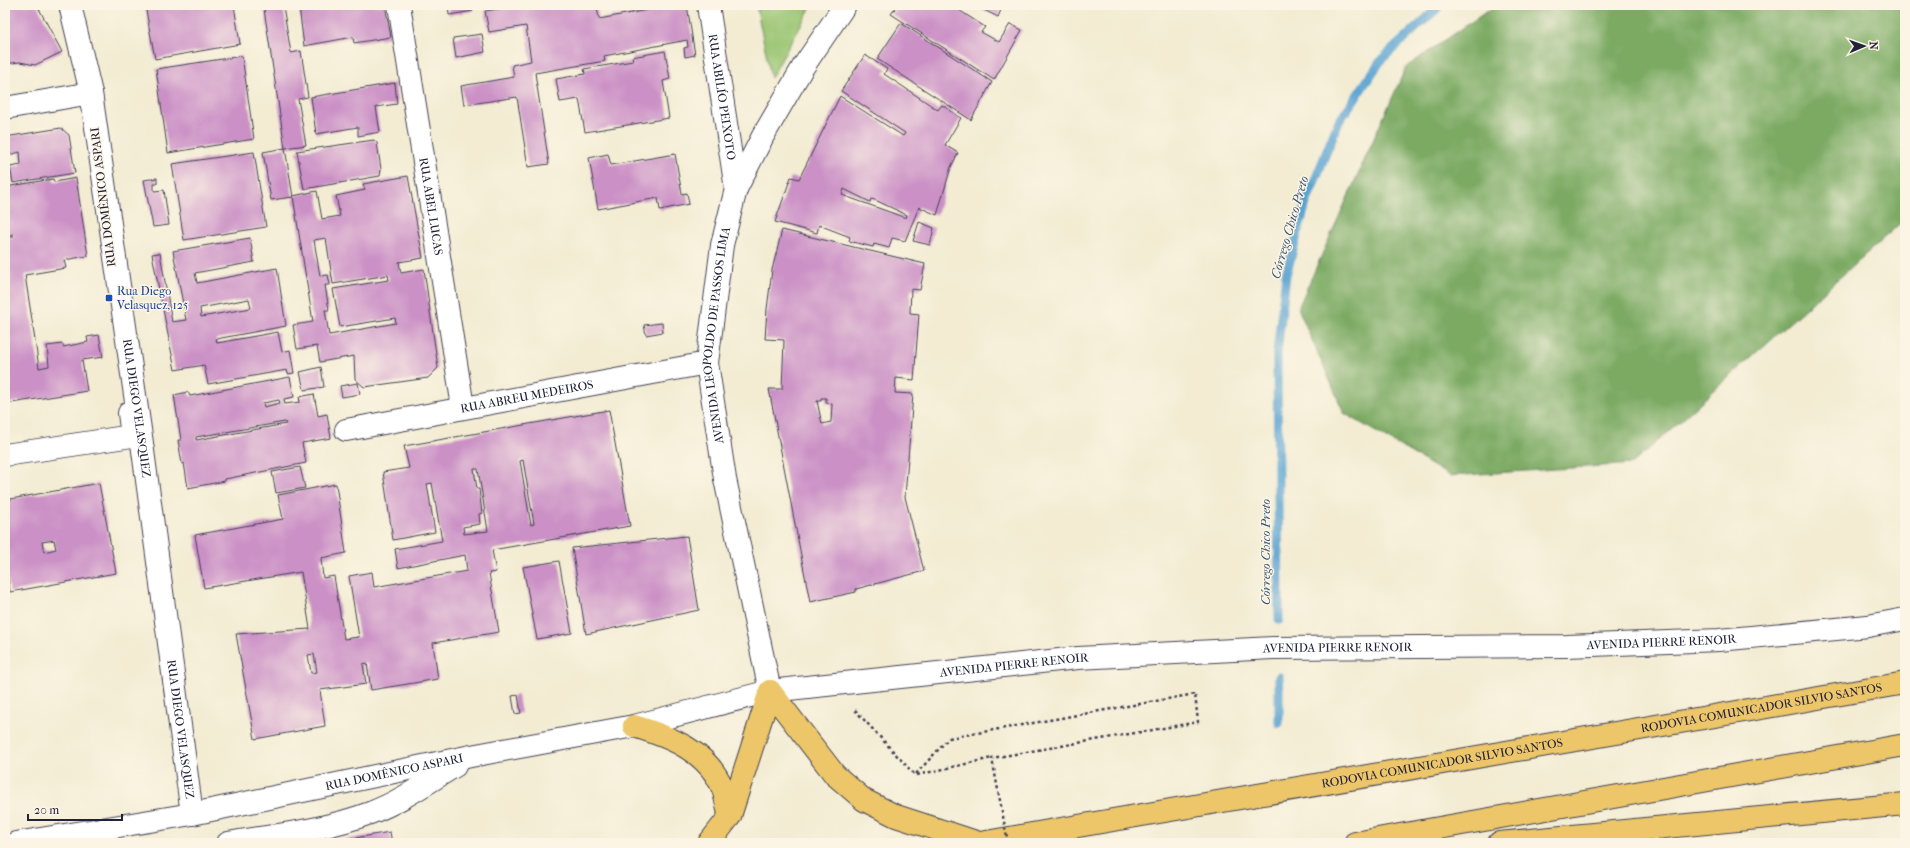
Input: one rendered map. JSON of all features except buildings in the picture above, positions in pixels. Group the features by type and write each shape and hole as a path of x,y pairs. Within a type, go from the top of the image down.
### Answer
{"highway":[{"name":"RODOVIA COMUNICADOR SILVIO SANTOS","path":"979,843 1905,683"},
{"path":"709,843 730,816 770,691"},
{"path":"770,691 835,775 864,800 896,816 979,843"},
{"path":"634,726 667,736 689,748 710,767 723,789 730,816"},
{"path":"1355,843 1905,745"},
{"path":"1499,843 1905,804"}],"street":[{"name":"RUA DIEGO VELASQUEZ","path":"70,5 91,93 142,444 192,814"},
{"name":"RUA ABEL LUCAS","path":"399,5 463,407"},
{"name":"RUA ABILÍO PEIXOTO","path":"708,5 736,189"},
{"name":"AVENIDA LEOPOLDO DE PASSOS LIMA","path":"770,691 725,479 707,363 722,244 736,189 767,129 803,68 845,5"},
{"path":"5,108 91,93"},
{"name":"RUA DOMÊNICO ASPARI","path":"5,455 132,436 91,93"},
{"name":"RUA ABREU MEDEIROS","path":"346,430 463,407 707,363"},
{"name":"AVENIDA PIERRE RENOIR","path":"770,691 1078,658 1274,648 1567,646 1719,640 1868,626 1905,619"},
{"name":"RUA DOMÊNICO ASPARI","path":"16,843 192,814 471,756 634,726 770,691"},
{"path":"228,843 340,823 371,813 398,800 471,756"}],"path":[{"path":"1195,694 1198,722 992,758 915,775 949,738 1195,694"},
{"path":"853,708 915,775"},
{"path":"992,758 1008,843"}],"green space":[{"path":"756,5 812,5 771,78"},
{"path":"1496,5 1905,5 1905,219 1632,464 1450,476 1344,413 1298,308 1406,67"}],"waterway":[{"name":"Córrego Chico Preto","path":"1279,620 1277,353 1286,275 1306,203 1338,123 1382,59 1441,5"},
{"name":"Córrego Chico Preto","path":"1279,677 1279,723"}],"place":[{"name":"Rua Diego Velasquez, 125","path":"109,298"}]}
